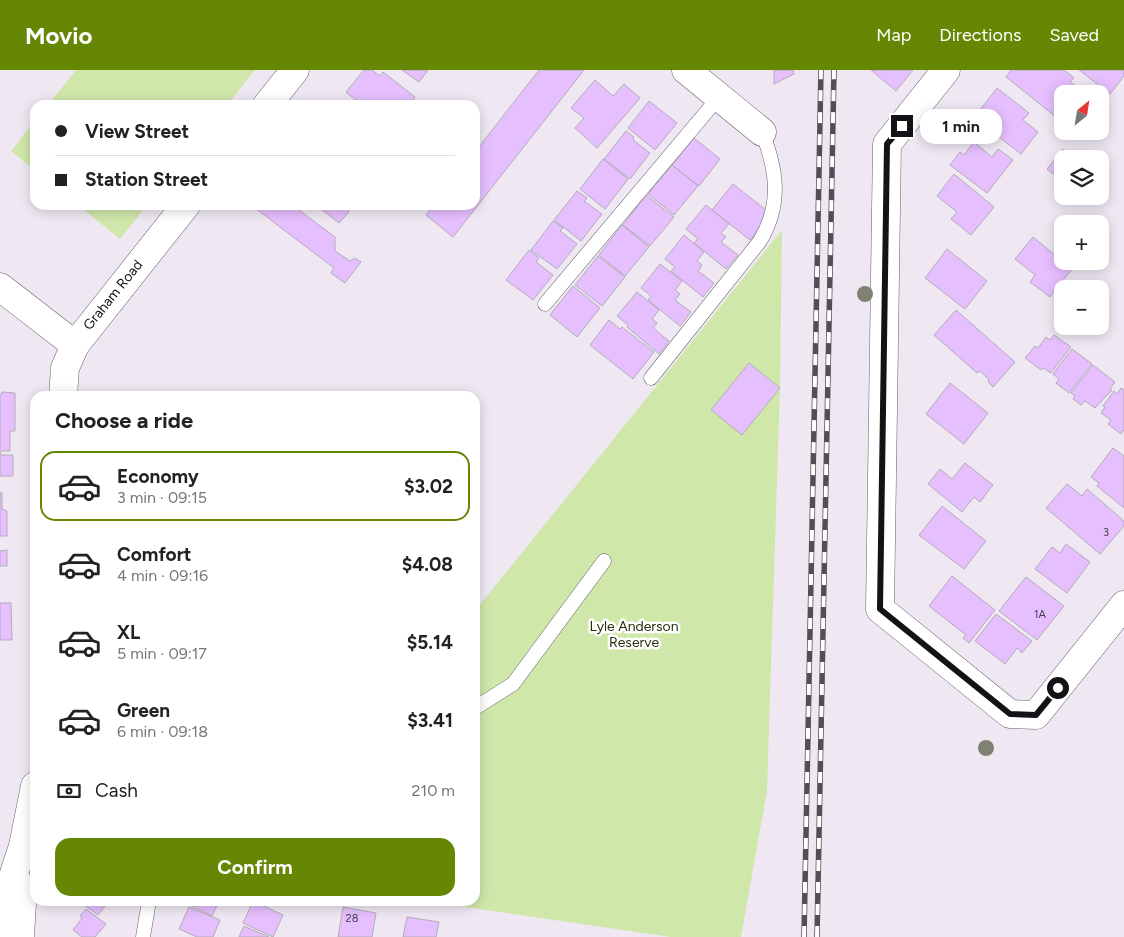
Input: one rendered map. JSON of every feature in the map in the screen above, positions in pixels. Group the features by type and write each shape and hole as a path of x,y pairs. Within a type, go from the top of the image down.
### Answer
{"street":[{"path":"271,100 295,70"},
{"path":"686,70 762,132"},
{"path":"946,70 887,144 880,609 1010,714 1036,715 1124,605"},
{"name":"Graham Road","path":"63,391 65,368 75,345 182,210"},
{"path":"0,287 75,345"},
{"path":"0,930 7,895 23,846 30,811"},
{"path":"20,937 23,900 23,846"}],"lane":[{"path":"545,304 719,97"},
{"path":"651,378 760,241 769,226 776,190 775,171 762,132"},
{"path":"480,705 513,684 604,561"},
{"path":"143,937 148,906"}],"green space":[{"path":"76,70 255,70 231,100 52,100"},
{"path":"30,127 30,166 11,151"},
{"path":"84,210 143,210 120,239"},
{"name":"Lyle Anderson Reserve","path":"782,230 780,388 767,791 741,937 671,937 458,906 480,906 480,605"}],"building":[{"path":"364,70 372,70 380,76 383,72 415,97 413,100 356,100 346,92"},
{"path":"402,70 428,70 419,82"},
{"path":"539,70 584,70 480,203 480,146"},
{"path":"774,70 793,70 794,74 774,84"},
{"path":"871,70 913,70 896,91"},
{"path":"1011,70 1064,70 1074,78 1070,82 1074,85 1054,85 1054,115 1006,77"},
{"path":"1079,70 1124,70 1124,76 1110,94 1109,85 1098,85"},
{"path":"595,80 613,96 624,84 640,98 597,148 575,128 584,118 571,108"},
{"path":"997,88 1029,113 1023,120 1038,132 1021,154 974,118"},
{"path":"649,101 677,123 655,150 628,128"},
{"path":"626,131 634,137 633,140 650,153 630,179 604,159"},
{"path":"694,138 720,159 699,186 672,165"},
{"path":"974,142 992,157 998,149 1013,160 987,193 950,165 960,152 964,155"},
{"path":"603,159 628,179 605,209 580,189"},
{"path":"1054,160 1054,175 1047,169"},
{"path":"672,165 698,186 674,215 648,194"},
{"path":"954,174 994,207 971,235 951,219 957,212 937,196"},
{"path":"733,184 771,214 750,240 712,210"},
{"path":"577,191 587,198 584,201 602,214 581,241 554,220"},
{"path":"646,195 674,217 650,246 623,225"},
{"path":"706,205 729,224 721,233 726,237 721,242 738,255 726,269 694,243 698,239 686,229"},
{"path":"258,210 299,210 335,237 335,251 350,261 355,258 361,262 345,283 331,273 334,268"},
{"path":"322,210 348,210 349,212 339,223"},
{"path":"430,210 474,210 453,237 426,215"},
{"path":"553,221 563,228 560,231 577,244 557,269 531,250"},
{"path":"622,225 649,247 625,276 599,255"},
{"path":"684,235 704,252 697,261 702,265 698,271 714,283 703,297 671,271 675,267 665,259"},
{"path":"1033,237 1054,254 1054,270 1071,270 1063,280 1054,280 1054,292 1050,297 1030,282 1035,275 1015,259"},
{"path":"947,249 987,281 965,309 925,278"},
{"path":"529,250 539,258 536,262 553,275 533,300 506,280"},
{"path":"598,256 625,277 602,306 575,285"},
{"path":"660,264 682,281 675,290 680,294 675,300 691,312 680,326 648,300 651,296 641,288"},
{"path":"573,286 600,308 577,337 550,315"},
{"path":"637,292 659,310 652,319 657,323 653,328 669,341 659,354 617,316"},
{"path":"956,310 1015,362 993,387 980,371 977,373 934,335"},
{"path":"609,320 620,329 622,327 654,352 633,379 590,345"},
{"path":"1054,335 1071,347 1051,373 1043,368 1041,370 1025,358 1035,346 1038,348 1046,337 1050,340"},
{"path":"1072,349 1092,364 1069,393 1056,383 1059,379 1053,374"},
{"path":"749,363 780,388 742,435 711,410"},
{"path":"1093,365 1115,382 1110,389 1112,390 1095,408 1085,401 1081,405 1073,399 1075,396 1071,393"},
{"path":"950,383 988,413 964,444 926,414"},
{"path":"1121,388 1124,390 1124,430 1121,434 1108,424 1111,420 1101,413 1105,407 1103,406 1114,391 1117,394"},
{"path":"2,392 15,393 15,431 10,431 10,451 0,451 0,395"},
{"path":"1113,448 1124,456 1124,508 1097,486 1099,483 1091,477"},
{"path":"0,452 1,455 13,455 13,476 0,476"},
{"path":"965,463 993,485 980,502 974,497 962,512 928,484 940,469 952,479"},
{"path":"1067,484 1082,496 1087,489 1124,521 1124,526 1100,554 1046,508"},
{"path":"0,493 2,493 2,509 7,511 7,536 0,536"},
{"path":"942,506 986,541 964,569 919,535"},
{"path":"1066,544 1090,562 1067,593 1035,569 1052,547 1060,553"},
{"path":"7,550 7,566 0,566 0,551"},
{"path":"952,576 995,610 969,643 963,638 966,635 929,606"},
{"path":"1026,577 1064,606 1037,640 999,611"},
{"path":"0,603 11,603 12,640 0,640"},
{"path":"996,614 1032,641 1022,653 1017,648 1005,664 975,641"},
{"path":"86,906 105,906 98,915"},
{"path":"192,906 217,906 212,916"},
{"path":"251,906 264,906 283,915 273,937 243,923"},
{"path":"189,907 220,920 213,937 197,937 179,929"},
{"path":"343,907 376,913 372,937 338,937"},
{"path":"86,909 106,924 95,937 82,937 73,930"},
{"path":"407,917 439,922 436,937 403,937"},
{"path":"244,926 269,937 239,937"}],"railway":[{"path":"804,937 821,70"},
{"path":"817,937 834,70"}],"route":[{"path":"902,126 887,144 880,609 1010,714 1036,715 1058,688"}]}
